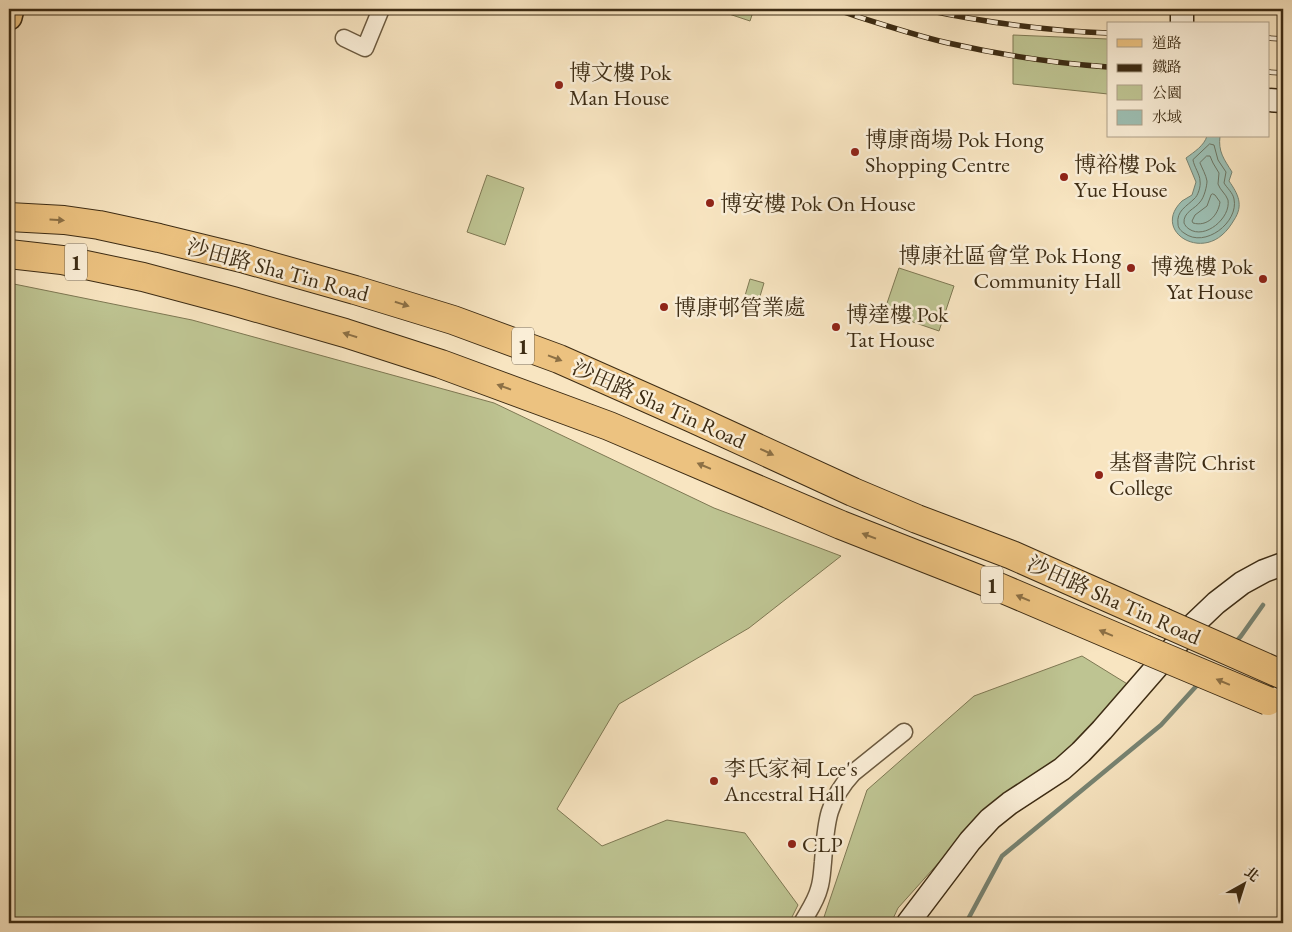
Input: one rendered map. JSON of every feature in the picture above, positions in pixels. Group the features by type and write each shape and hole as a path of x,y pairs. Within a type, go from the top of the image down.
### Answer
{"highway":[{"name":"沙田路 Sha Tin Road","path":"9,217 99,224 255,262 356,290 453,320 559,359 853,492 917,519 1012,555 1283,675"},
{"name":"沙田路 Sha Tin Road","path":"9,254 62,260 143,277 345,333 441,364 609,426 841,526 996,586 1276,704"}],"main road":[{"path":"9,17 10,9"}],"street":[{"path":"344,38 365,48 381,9"},
{"path":"1182,9 1182,22"},
{"path":"1270,100 1283,101"},
{"path":"908,923 970,841 990,819 1010,803 1062,769 1081,752 1195,623 1216,603 1242,583 1264,571 1283,564"},
{"path":"802,923 816,899 820,887 827,818 836,796 853,773 904,732"}],"green space":[{"path":"714,9 754,9 750,21"},
{"path":"1013,35 1107,39 1107,94 1013,84"},
{"path":"487,175 524,188 505,245 467,232"},
{"path":"899,268 954,286 939,331 884,312"},
{"path":"750,279 764,283 755,313 741,309"},
{"path":"9,283 192,320 494,403 714,508 841,556 749,628 619,704 557,809 602,846 667,820 745,833 798,905 789,923 9,923"},
{"path":"1082,656 1129,685 1061,759 994,801 898,908 891,923 822,923 867,790 974,696"}],"water":[{"path":"1206,138 1220,138 1221,151 1232,172 1229,181 1239,200 1239,209 1232,224 1222,235 1212,241 1190,242 1181,237 1175,230 1172,221 1174,211 1182,201 1192,195 1196,182 1186,158"}],"waterway":[{"path":"1234,644 1263,605"},
{"path":"966,923 1002,856 1161,725 1200,682"}],"railway":[{"path":"834,9 919,36 948,43 1008,55 1107,67"},
{"path":"922,9 1015,25 1107,33"},
{"path":"1270,38 1283,39"},
{"path":"1270,72 1283,73"}],"place":[{"name":"博文樓 Pok Man House","path":"559,85"},
{"name":"博康商場 Pok Hong Shopping Centre","path":"855,152"},
{"name":"博裕樓 Pok Yue House","path":"1064,177"},
{"name":"博安樓 Pok On House","path":"710,203"},
{"name":"博康社區會堂 Pok Hong Community Hall","path":"1131,268"},
{"name":"博逸樓 Pok Yat House","path":"1263,279"},
{"name":"博康邨管業處","path":"664,307"},
{"name":"博達樓 Pok Tat House","path":"836,327"},
{"name":"基督書院 Christ College","path":"1099,475"},
{"name":"李氏家祠 Lee's Ancestral Hall","path":"714,781"},
{"name":"CLP","path":"792,844"}]}
